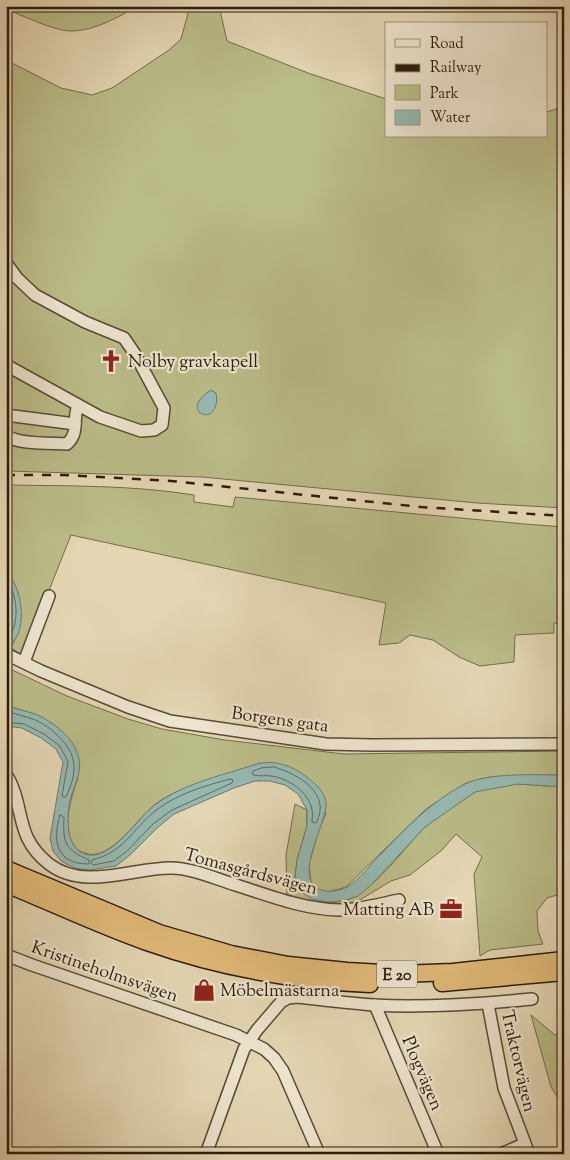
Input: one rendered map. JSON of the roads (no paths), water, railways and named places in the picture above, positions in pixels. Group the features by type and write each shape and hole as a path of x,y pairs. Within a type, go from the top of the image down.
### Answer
{"highway":[{"name":"E 20","path":"6,869 41,891 146,942 230,966 285,976 344,983 397,985 453,983 564,972"},
{"name":"E 20","path":"6,884 41,891 231,954 288,965 400,974 453,972 564,960"}],"street":[{"path":"6,263 17,278 35,295 86,322 124,338 135,354 164,408 162,425 154,430 141,431 100,417 6,365"},
{"path":"6,435 10,438 29,442 66,444 72,439 75,430 78,405"},
{"path":"6,415 75,424"},
{"path":"24,662 49,596"},
{"name":"Borgens gata","path":"9,655 128,707 170,721 326,744 564,744"},
{"name":"Tomasgårdsvägen","path":"6,774 17,803 22,828 29,843 39,856 51,866 79,877 98,878 155,868 174,868 198,873 295,904 318,908 341,910 399,900"},
{"name":"Kristineholmsvägen","path":"6,955 195,1020 249,1040 264,1049 274,1058 283,1071 319,1154"},
{"path":"206,1154 241,1054 249,1040 280,1002 288,998 297,997 375,1005 488,1004 532,999"},
{"name":"Traktorvägen","path":"488,1004 504,1088 526,1149"},
{"name":"Plogvägen","path":"375,1005 438,1154"},
{"path":"501,1154 526,1149"}],"water":[{"path":"211,390 216,393 217,398 215,407 208,415 199,412 197,405 205,394"},
{"path":"6,572 17,590 21,605 21,620 18,634 6,651"},
{"path":"6,705 35,714 49,722 63,732 74,746 80,764 70,801 68,825 72,841 81,853 89,855 106,851 122,838 150,809 173,793 257,764 278,763 288,766 307,777 316,785 325,798 325,812 309,866 310,878 315,887 326,891 339,890 351,884 419,816 440,799 463,785 498,776 564,775 564,787 518,784 475,792 425,827 371,885 358,896 342,901 328,902 312,899 300,891 295,878 297,860 307,826 307,810 298,794 285,785 270,781 255,781 234,788 174,814 116,866 89,870 74,868 61,861 53,851 50,838 63,762 56,749 41,738 22,728 6,726"}],"railway":[{"path":"6,475 63,475 171,481 421,507 564,516"}],"place":[{"name":"Nolby gravkapell","path":"111,361"},
{"name":"Matting AB","path":"451,909"},
{"name":"Möbelmästarna","path":"204,990"}]}
